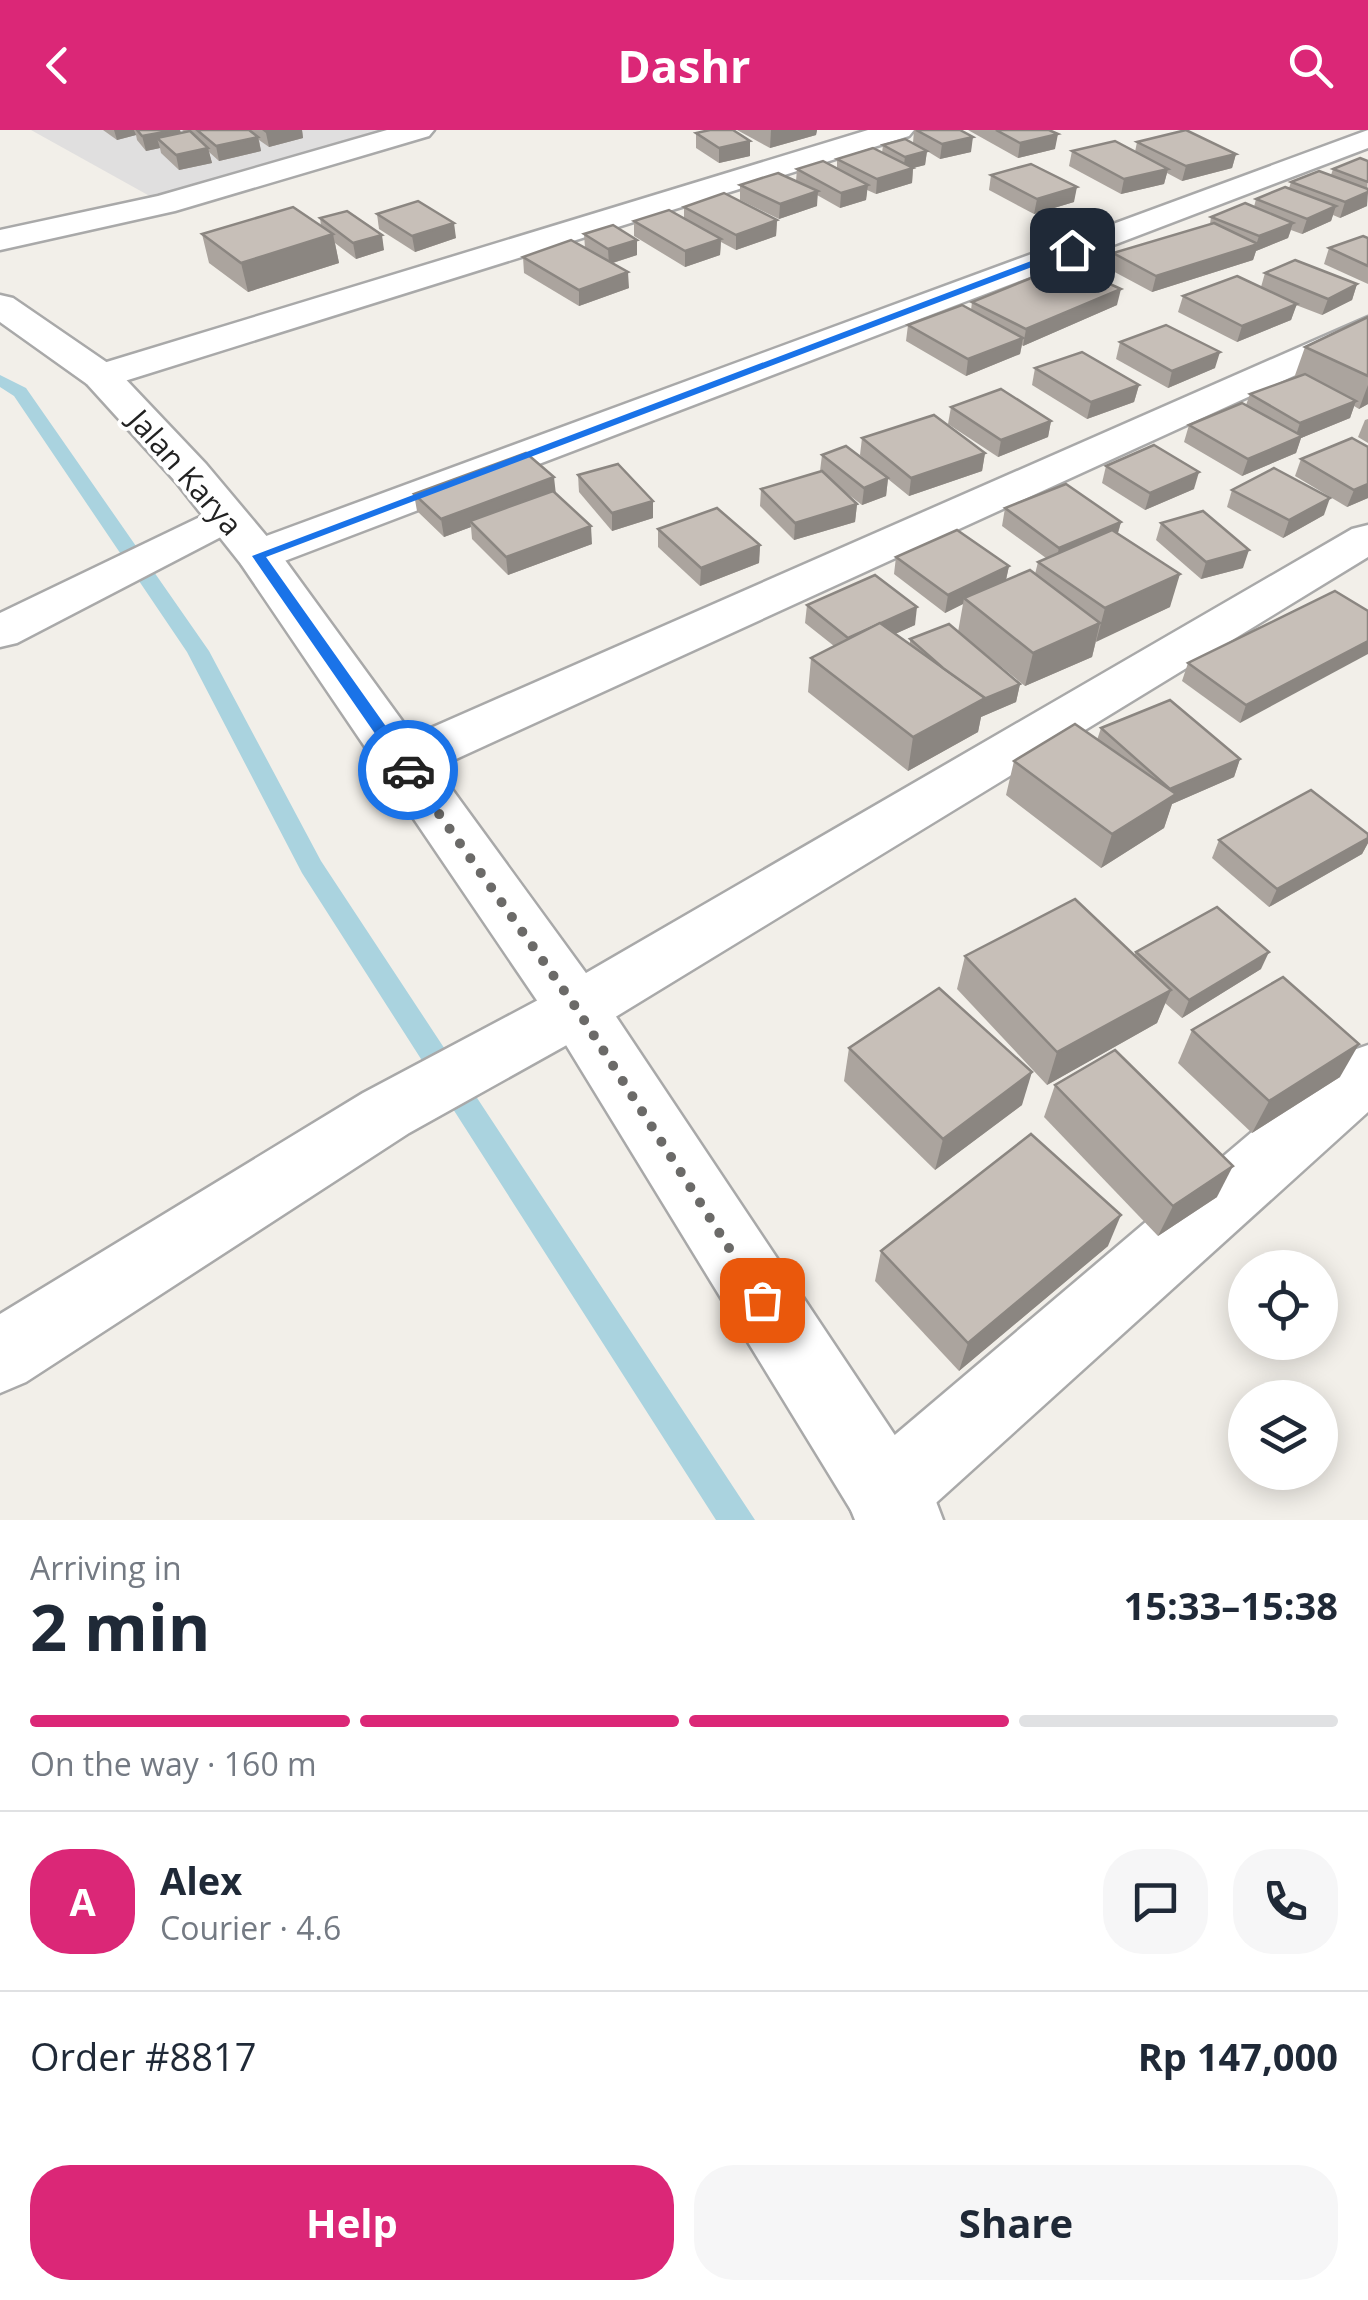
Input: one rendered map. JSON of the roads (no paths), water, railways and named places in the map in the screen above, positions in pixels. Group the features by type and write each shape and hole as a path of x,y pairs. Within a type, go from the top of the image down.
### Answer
{"street":[{"path":"0,240 164,204 420,130"},
{"path":"102,376 899,130"},
{"path":"0,632 84,592 228,535 1368,138"},
{"name":"Jalan Karya","path":"0,306 102,376 402,762 577,1009 894,1507"},
{"path":"402,762 1368,328"},
{"path":"0,1356 386,1113 577,1009 1368,538"},
{"path":"894,1507 1368,1072"}],"waterway":[{"path":"0,380 20,392 198,651 311,866 737,1520"}]}
